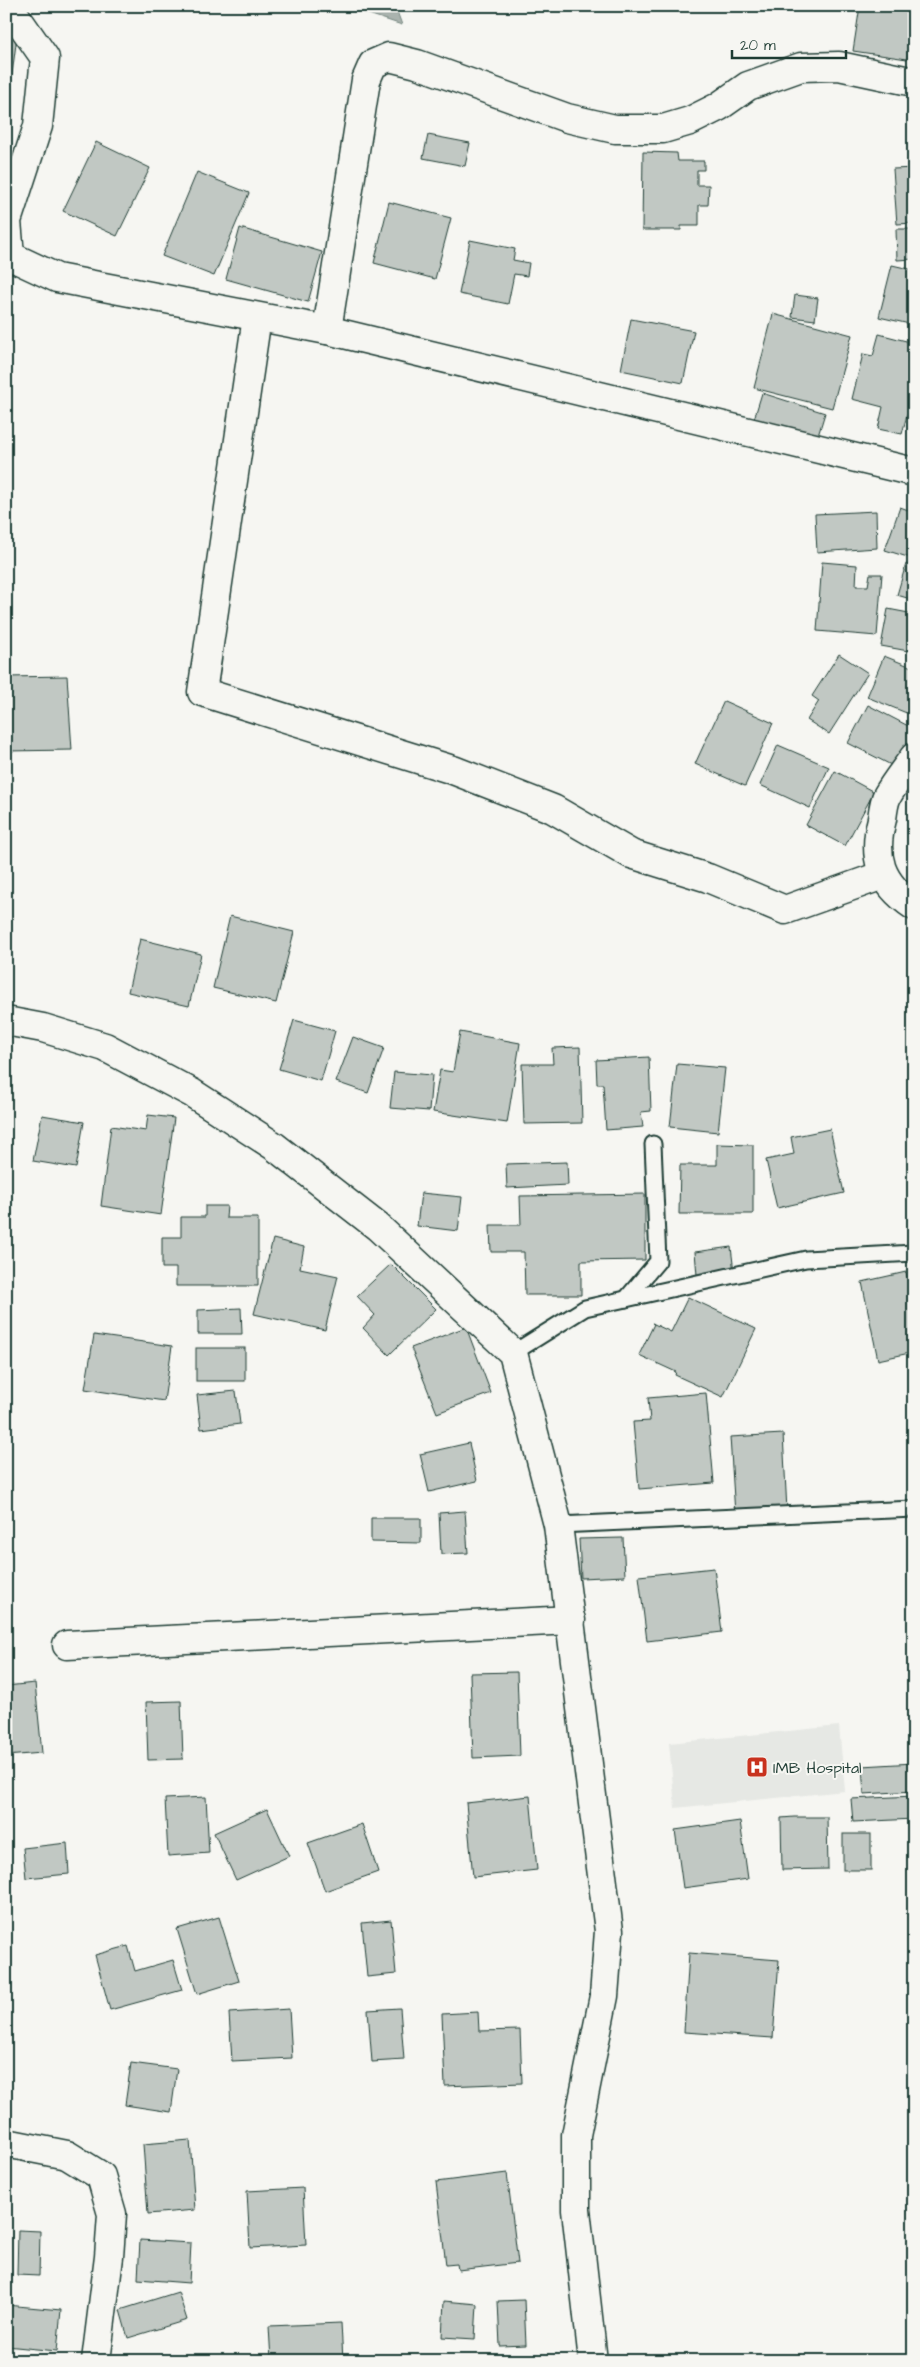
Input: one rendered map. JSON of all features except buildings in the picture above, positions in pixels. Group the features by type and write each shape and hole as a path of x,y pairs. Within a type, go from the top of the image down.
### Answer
{"street":[{"path":"6,10 15,16 46,58 38,126 7,221 10,256 57,278 327,330 914,472"},
{"path":"327,330 366,80 373,64 389,57 416,64 567,118 615,129 663,129 690,121 718,108 748,86 801,67 839,66 914,82"},
{"path":"258,317 202,692 453,770 553,809 632,854 708,878 785,910 883,875"},
{"path":"914,757 887,797 878,832 877,853 883,875 914,906"},
{"path":"6,1021 43,1028 105,1047 192,1093 274,1146 378,1227 513,1353 558,1525 609,1931 604,1996 576,2135 576,2210 594,2361"},
{"path":"67,1645 571,1620"},
{"path":"6,2143 67,2155 101,2176 112,2214 109,2257 96,2361"}],"lane":[{"path":"626,1300 658,1261 653,1144"},
{"path":"513,1353 585,1308 806,1259 914,1252"},
{"path":"558,1525 914,1509"}],"shaded area":[{"path":"344,6 395,6 402,25"},
{"name":"IMB Hospital","path":"839,1726 845,1791 675,1808 669,1743"}],"place":[{"name":"IMB Hospital","path":"757,1767"}]}
